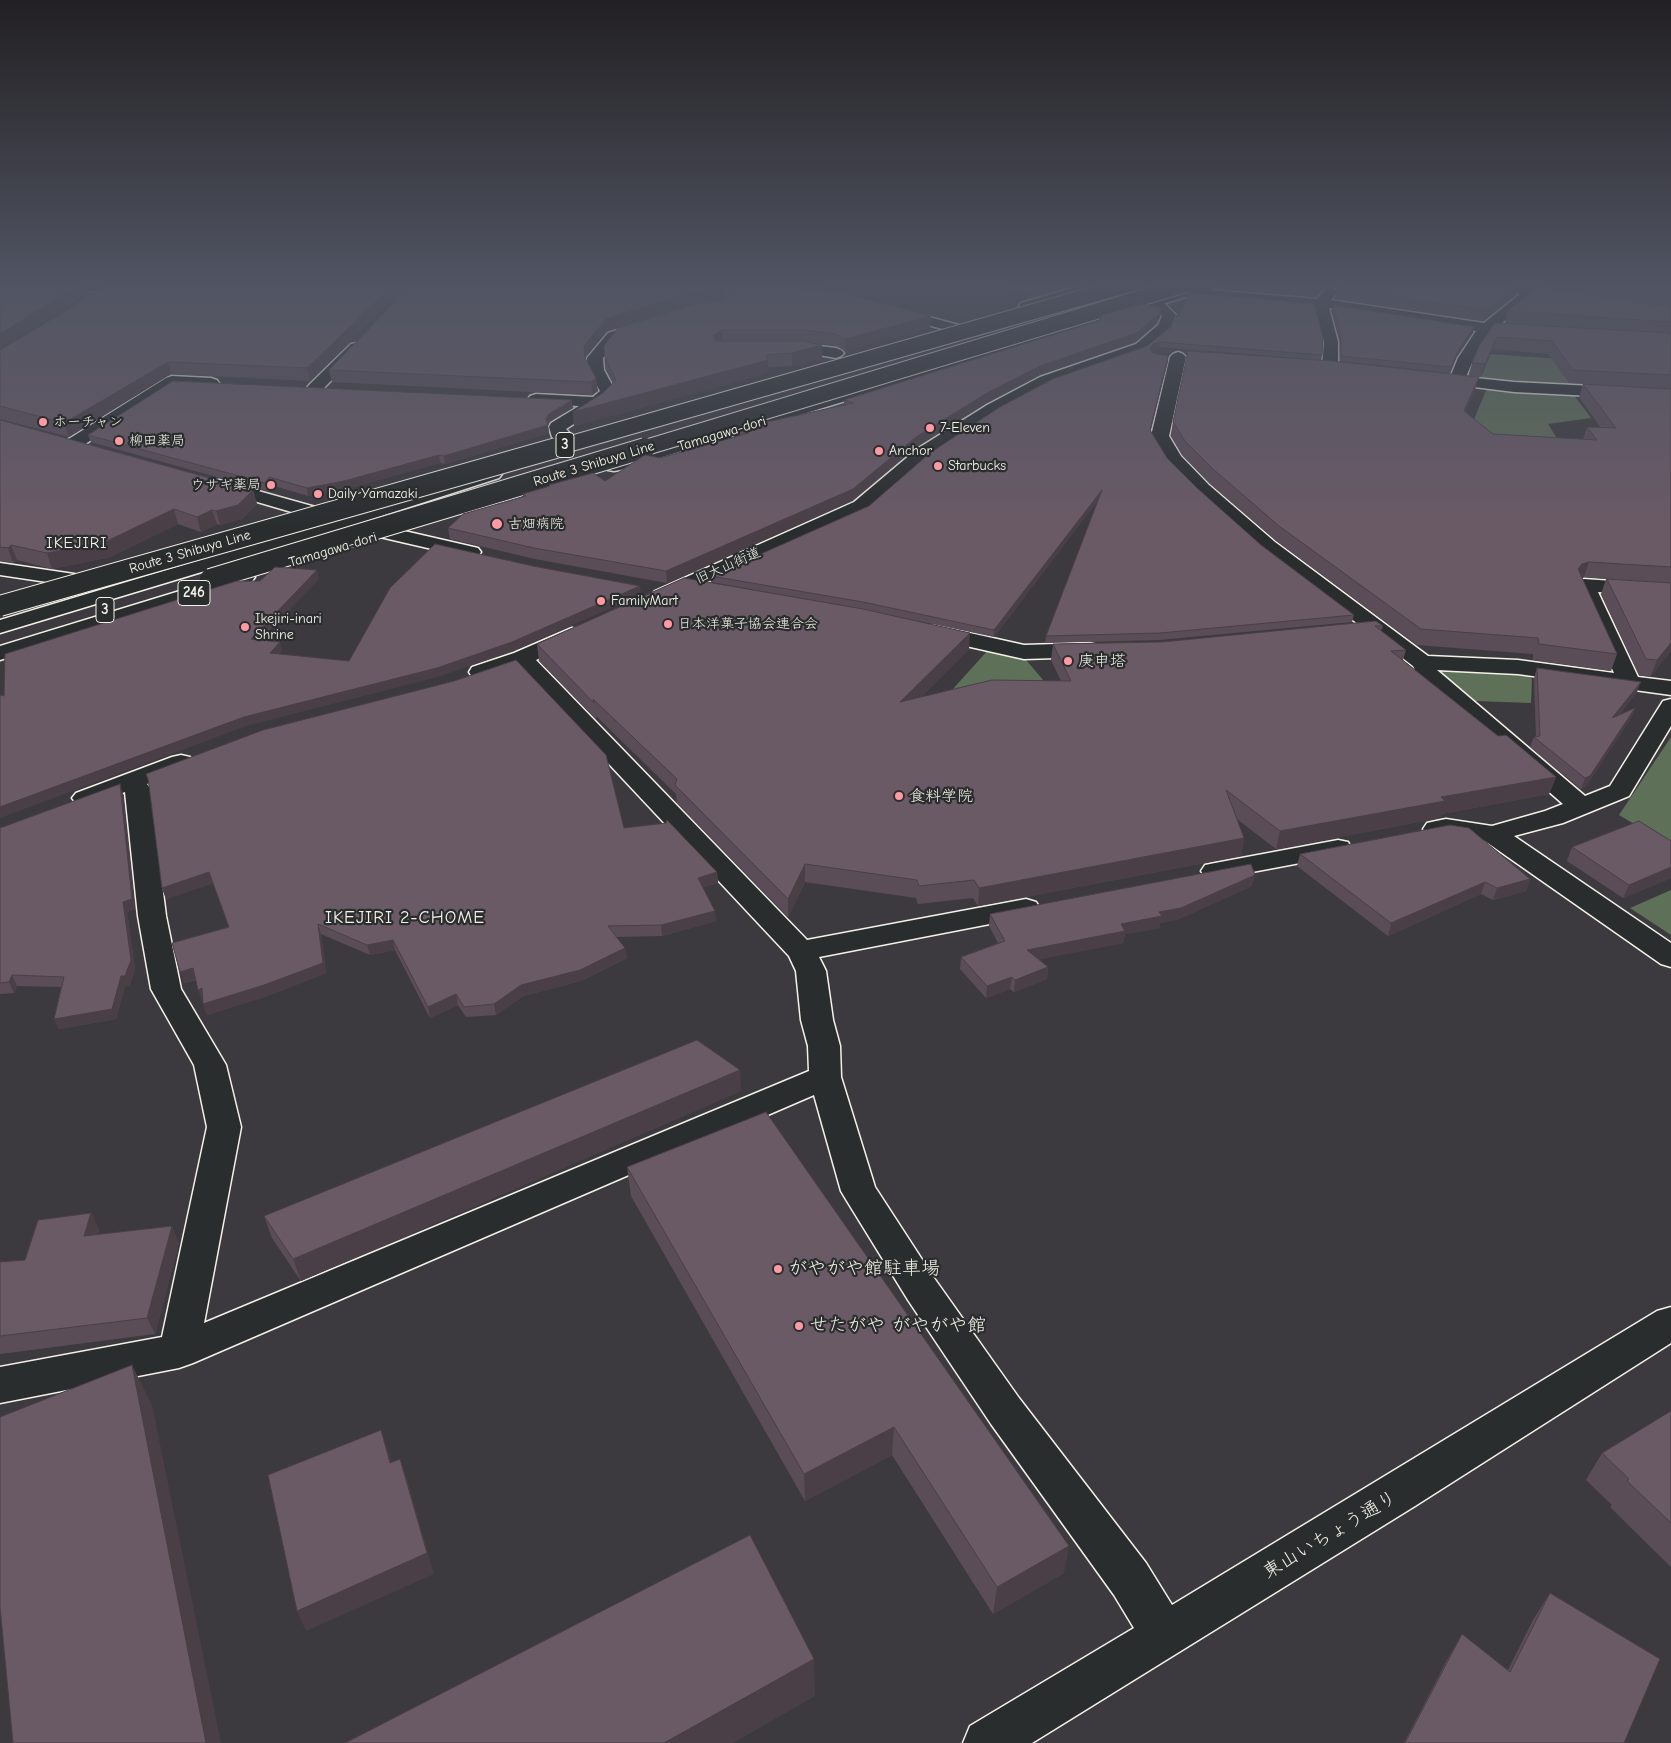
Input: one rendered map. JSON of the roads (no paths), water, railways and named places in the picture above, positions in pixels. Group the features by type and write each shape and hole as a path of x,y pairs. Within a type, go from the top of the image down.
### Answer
{"main road":[{"path":"315,388 338,365"},
{"path":"566,439 558,433 557,427 597,402 608,392 596,370 596,365"},
{"path":"0,600 823,365"},
{"name":"Route 3 Shibuya Line","path":"0,606 858,365"},
{"path":"210,579 541,470 881,365"},
{"name":"Route 3 Shibuya Line","path":"0,642 927,365"},
{"name":"Tamagawa-dori","path":"0,653 387,534 950,365"},
{"name":"旧大山街道","path":"723,592 661,592 861,506 923,453 993,408 1046,380 1114,365"},
{"path":"1166,365 1160,436 1174,459 1203,489 1268,546 1422,662 1428,674 1581,806"},
{"path":"1457,381 1464,365"},
{"path":"1311,366 1348,370"},
{"path":"1422,377 1514,387 1671,395"},
{"path":"74,444 172,381 222,384"},
{"path":"297,387 334,389"},
{"path":"521,399 597,402"},
{"path":"0,627 477,480 608,427"},
{"path":"55,440 92,450"},
{"path":"205,481 312,512"},
{"path":"387,534 490,557"},
{"path":"0,569 74,580"},
{"path":"1629,681 1584,585 1671,591"},
{"path":"466,678 522,658 592,627"},
{"path":"910,627 1024,652 1111,650"},
{"path":"1348,631 1377,628"},
{"path":"522,658 801,951 812,971 817,1020 824,1046 825,1077 859,1191 932,1306 1005,1411 1130,1579 1165,1635"},
{"path":"1422,662 1518,667 1671,688"},
{"path":"1407,834 1446,827 1493,834 1554,817 1620,791 1671,706"},
{"path":"65,805 196,756"},
{"path":"129,781 137,788 152,916 166,989 210,1066 224,1127 179,1351"},
{"path":"1493,834 1671,956"},
{"path":"1192,876 1358,844"},
{"path":"801,951 1055,902"},
{"path":"0,1385 179,1351 825,1077"},
{"name":"東山いちょう通り","path":"987,1743 1671,1323"}],"place":[{"name":"ホーチャン","path":"43,422"},
{"name":"7-Eleven","path":"930,428"},
{"name":"柳田薬局","path":"119,441"},
{"name":"Anchor","path":"879,451"},
{"name":"Starbucks","path":"938,466"},
{"name":"ウサギ薬局","path":"271,485"},
{"name":"Daily Yamazaki","path":"318,494"},
{"name":"古畑病院","path":"497,524"},
{"name":"FamilyMart","path":"601,601"},
{"name":"日本洋菓子協会連合会","path":"668,624"},
{"name":"Ikejiri-inari Shrine","path":"245,627"},
{"name":"庚申塔","path":"1068,661"},
{"name":"食料学院","path":"899,796"},
{"name":"がやがや館駐車場","path":"778,1269"},
{"name":"せたがや がやがや館","path":"799,1326"}],"district":[{"name":"IKEJIRI","path":"77,543"},
{"name":"IKEJIRI 2-CHOME","path":"405,918"}]}
